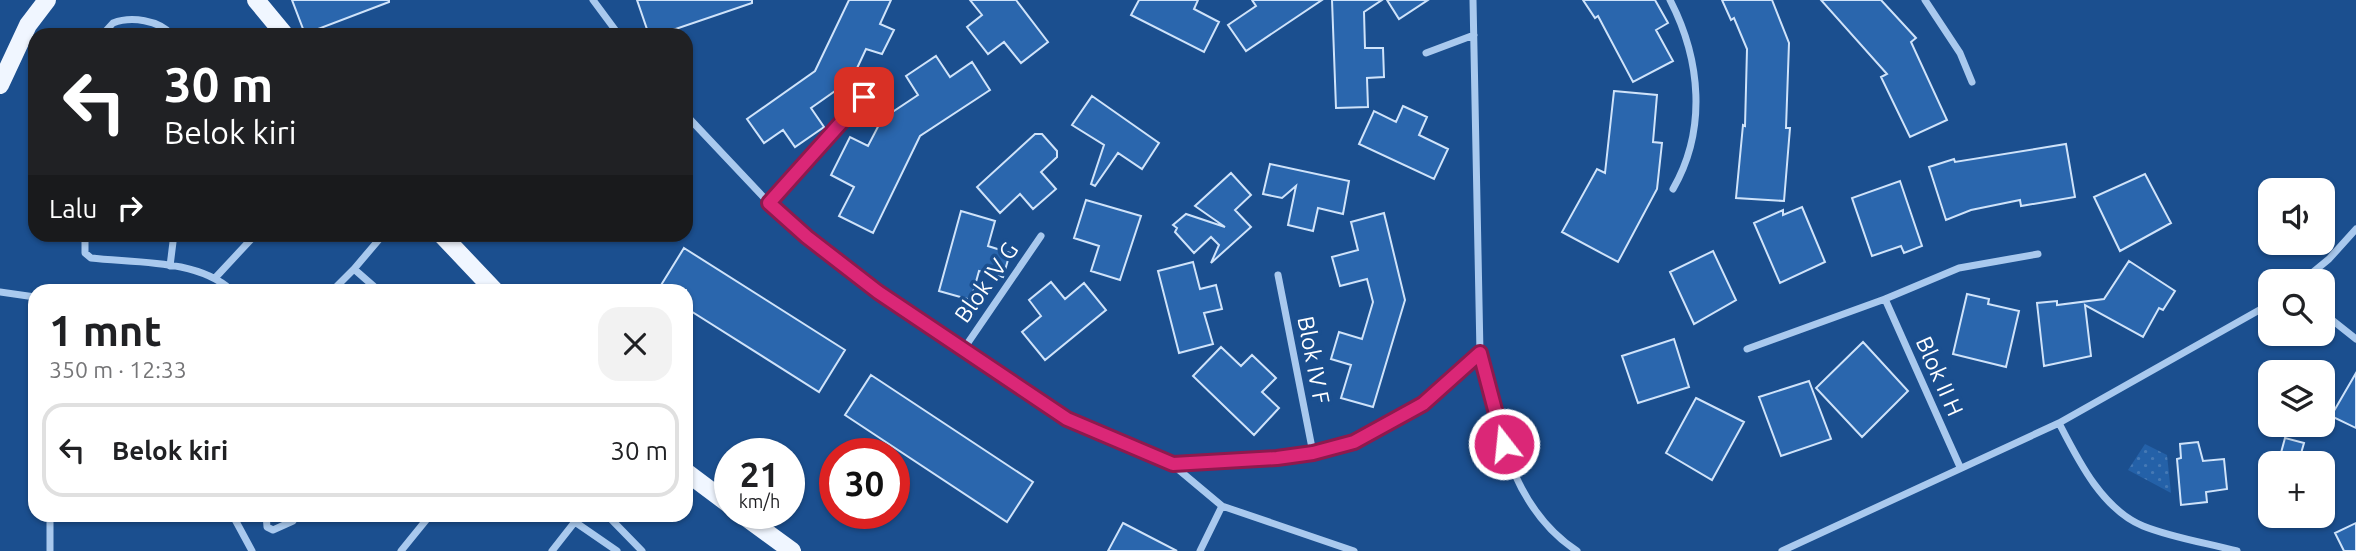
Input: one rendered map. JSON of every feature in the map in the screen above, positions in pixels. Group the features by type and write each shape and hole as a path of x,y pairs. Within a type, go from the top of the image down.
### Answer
{"main road":[{"path":"0,85 28,25 47,0"},
{"path":"256,0 279,28"},
{"path":"449,242 488,284"},
{"path":"693,477 714,493"},
{"path":"762,529 792,551"}],"street":[{"path":"593,0 613,28"},
{"path":"1473,0 1480,353 1498,426 1519,487 1549,529 1577,551"},
{"path":"1670,0 1690,47 1697,100 1687,164 1673,189"},
{"path":"1925,0 1960,53 1972,82"},
{"path":"108,28 113,23 135,20 165,28"},
{"path":"1426,52 1474,35"},
{"path":"769,203 864,97"},
{"path":"693,122 769,203 807,237 878,292 1067,419 1173,464 1222,506 1354,551"},
{"path":"2317,269 2356,229"},
{"name":"Blok IV G","path":"963,350 1041,236"},
{"path":"85,242 85,253 91,258 170,266 216,277 224,284"},
{"path":"170,266 173,242"},
{"path":"216,277 249,242"},
{"path":"339,284 377,242"},
{"path":"1747,349 1885,299 1959,268 2038,254"},
{"path":"354,268 371,284"},
{"name":"Blok IV F","path":"1278,275 1313,453"},
{"path":"0,292 28,296"},
{"name":"Blok II H","path":"1885,299 1960,467"},
{"path":"1782,551 2059,423 2258,311"},
{"path":"2335,322 2356,339"},
{"path":"1173,464 1313,453 1354,442 1400,418 1445,387 1480,353"},
{"path":"2059,423 2082,467 2096,486 2142,525 2237,551"},
{"path":"1200,551 1222,506"},
{"path":"50,522 50,551"},
{"path":"236,522 252,551"},
{"path":"266,522 267,527 274,530 291,522"},
{"path":"401,551 424,522"},
{"path":"552,551 575,522 617,551"},
{"path":"614,522 642,551"}],"shaded area":[{"path":"2145,444 2167,455 2171,493 2128,470"}],"building":[{"path":"292,0 389,0 321,28 303,28"},
{"path":"637,0 752,0 752,3 679,28 647,28"},
{"path":"849,0 891,0 880,24 894,30 882,54 866,49 852,79 811,108 824,127 795,147 783,130 764,143 747,119 815,71"},
{"path":"970,0 1016,0 1048,42 1021,63 1004,42 988,54 967,27 982,15"},
{"path":"1139,0 1198,0 1194,9 1219,22 1204,52 1131,15"},
{"path":"1252,0 1322,0 1246,51 1228,25 1256,6"},
{"path":"1332,0 1382,0 1364,12 1365,48 1383,48 1384,77 1367,78 1368,107 1336,108"},
{"path":"1387,0 1428,0 1399,19"},
{"path":"1583,0 1655,0 1668,23 1656,30 1673,61 1633,82 1598,16 1595,18"},
{"path":"1722,0 1772,0 1789,43 1786,128 1790,128 1784,201 1736,198 1743,125 1745,126 1747,49 1734,18 1731,20"},
{"path":"1821,0 1881,0 1916,38 1911,42 1947,120 1910,137 1881,77 1887,74"},
{"path":"936,56 950,77 972,62 990,90 920,136 873,233 839,216 854,187 831,175 850,137 868,146 882,119 918,95 906,76"},
{"path":"1614,91 1657,95 1653,142 1662,143 1657,189 1618,262 1562,232 1597,169 1605,173"},
{"path":"1092,96 1159,143 1142,169 1118,153 1095,186 1091,184 1104,145 1072,125"},
{"path":"1403,106 1427,117 1419,135 1448,149 1434,179 1359,144 1374,111 1396,122"},
{"path":"1035,134 1042,134 1057,151 1057,157 1041,172 1056,189 1033,209 1020,194 1000,213 977,187"},
{"path":"2066,144 2075,197 2021,206 2020,200 1971,210 1946,220 1929,167 1954,159 1955,162"},
{"path":"1270,164 1349,181 1343,214 1318,208 1313,231 1288,225 1296,186 1282,198 1263,194"},
{"path":"1231,173 1251,195 1235,210 1251,227 1211,263 1219,245 1211,237 1194,253 1175,232 1177,228 1173,225 1186,214 1225,227 1195,206"},
{"path":"2145,174 2171,223 2120,251 2094,197"},
{"path":"1900,181 1922,246 1904,253 1901,246 1872,256 1852,198"},
{"path":"1086,200 1141,216 1120,280 1091,271 1099,246 1074,238"},
{"path":"1802,207 1825,262 1780,283 1754,223 1783,210 1783,215"},
{"path":"961,211 995,221 988,246 1010,253 1003,277 979,271 971,300 939,291"},
{"path":"1384,213 1405,300 1373,407 1341,398 1351,365 1331,359 1339,332 1362,339 1373,302 1367,279 1340,286 1332,257 1358,250 1351,222"},
{"path":"684,248 845,350 819,392 693,312 693,284 662,284"},
{"path":"1713,251 1736,300 1694,324 1670,272"},
{"path":"2129,261 2175,291 2163,310 2159,308 2143,337 2085,305 2091,356 2044,366 2037,303 2057,301 2057,305 2104,299"},
{"path":"1193,262 1200,289 1216,285 1222,309 1204,313 1213,344 1179,353 1158,271"},
{"path":"1051,282 1065,299 1084,283 1106,310 1045,360 1022,332 1041,316 1029,300"},
{"path":"1967,294 1989,299 1988,304 2019,311 2006,367 1953,354"},
{"path":"1674,339 1689,387 1638,403 1622,356"},
{"path":"1863,342 1908,391 1862,437 1816,388"},
{"path":"1221,347 1241,366 1252,355 1276,378 1262,392 1279,408 1254,435 1193,376"},
{"path":"2356,373 2356,428 2335,418 2335,409"},
{"path":"871,375 1033,482 1007,522 910,458 910,438 880,438 845,415"},
{"path":"1809,381 1831,439 1781,456 1759,397"},
{"path":"1696,398 1744,422 1712,480 1666,453"},
{"path":"2285,438 2304,443 2302,451 2282,451"},
{"path":"2198,442 2203,461 2224,459 2227,489 2206,492 2207,502 2181,505 2177,459 2181,458 2180,444"},
{"path":"1123,523 1177,551 1108,551"},
{"path":"2356,523 2356,551 2344,551 2335,533"}],"route":[{"path":"864,97 769,203 807,237 878,292 1067,419 1173,464 1241,461 1313,453 1354,442 1400,418 1445,387 1480,353 1504,444"}]}
